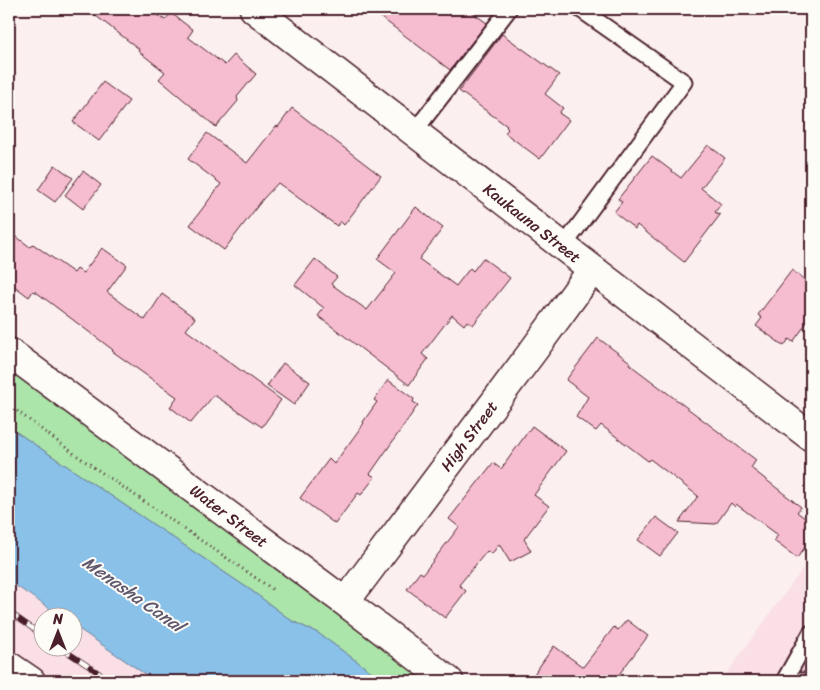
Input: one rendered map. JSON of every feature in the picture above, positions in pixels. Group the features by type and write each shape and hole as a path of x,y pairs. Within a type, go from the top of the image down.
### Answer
{"street":[{"name":"Kaukauna Street","path":"254,9 811,437"},
{"name":"High Street","path":"345,602 533,352 592,270"},
{"name":"Water Street","path":"9,352 449,681"},
{"path":"9,666 31,681"}],"lane":[{"path":"414,132 509,9"},
{"path":"563,248 684,82 580,9"},
{"path":"811,633 784,681 811,681"}],"path":[{"path":"9,405 76,454 275,591"}],"shaded area":[{"path":"811,557 811,681 721,681"},
{"path":"9,581 49,608 32,608 32,658 82,658 82,631 155,681 9,681"}],"green space":[{"path":"9,369 429,681 384,681 318,633 292,621 252,591 9,427"}],"water":[{"name":"Menasha Canal","path":"9,427 252,591 292,621 318,633 384,681 155,681 82,631 82,608 49,608 9,581"}],"building":[{"path":"87,9 149,9 165,20 171,13 193,30 188,37 225,65 234,55 256,74 237,97 238,101 216,127 159,79 165,72 138,51 139,49"},
{"path":"370,9 467,9 487,23 450,70"},
{"path":"502,34 559,75 545,94 563,108 559,113 569,120 540,159 505,133 508,129 507,126 459,91"},
{"path":"103,82 129,101 99,141 73,122"},
{"path":"292,108 381,176 344,225 340,221 337,226 278,183 263,199 224,250 190,225 221,184 188,159 207,133 247,163"},
{"path":"708,145 725,158 701,188 721,204 715,212 720,215 684,262 637,225 635,229 614,212 622,202 618,199 652,156 681,178"},
{"path":"55,165 73,178 55,202 38,190"},
{"path":"83,171 101,185 83,209 65,195"},
{"path":"416,207 443,228 419,259 456,286 470,268 473,271 483,258 510,278 473,325 467,321 464,325 452,315 422,354 428,359 409,385 318,316 324,308 295,285 315,259 337,277 331,284 367,310 396,273 377,259"},
{"path":"9,231 30,247 33,244 74,273 77,269 83,273 102,248 127,265 107,292 145,320 162,294 195,318 186,330 281,400 262,427 214,395 191,423 170,407 177,397 112,351 36,292 33,291 29,297 9,282"},
{"path":"792,270 811,285 811,317 793,342 789,339 784,346 756,326 762,318 758,315"},
{"path":"598,338 630,362 629,364 756,460 751,468 801,507 797,512 811,523 811,539 797,558 774,541 778,535 736,504 735,507 731,503 716,524 679,522 698,496 650,459 648,461 601,425 596,431 576,417 588,397 566,380"},
{"path":"283,363 310,382 294,405 267,386"},
{"path":"388,380 414,399 413,402 418,405 370,474 375,477 361,495 358,493 335,524 300,498 329,459 334,464 364,423 377,402 374,400"},
{"path":"532,426 566,451 534,495 549,506 524,539 531,551 510,562 499,544 492,554 487,551 459,585 466,591 445,618 407,589 420,572 423,574 459,527 449,519 493,463 501,469"},
{"path":"656,517 678,533 660,556 638,540"},
{"path":"627,620 648,636 614,681 529,681 554,646 583,667 614,627 618,630"}],"railway":[{"path":"9,612 32,628"},
{"path":"76,658 111,681"}]}
